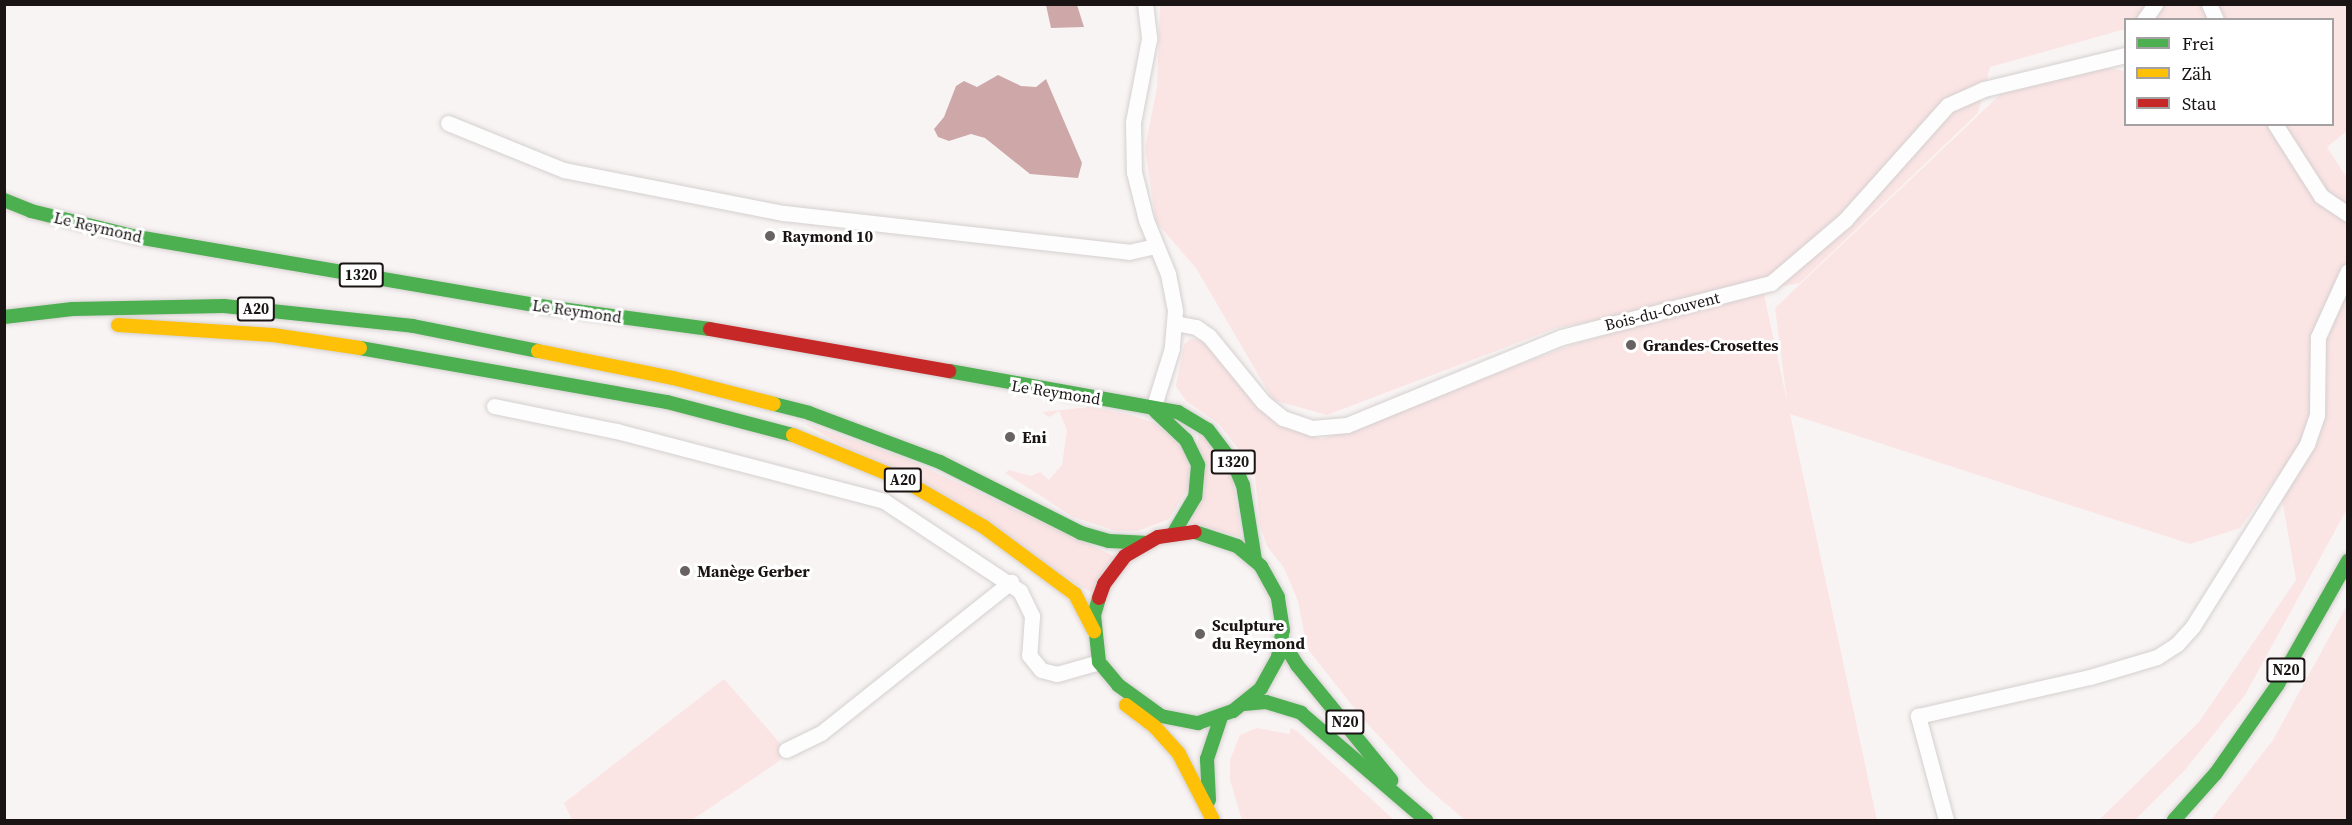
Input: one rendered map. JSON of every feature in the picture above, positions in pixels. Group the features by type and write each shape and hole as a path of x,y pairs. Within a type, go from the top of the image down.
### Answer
{"main road":[{"name":"Le Reymond","path":"4,200 31,211 137,237 554,308 722,331 1153,409"},
{"name":"A20","path":"4,317 73,309 224,306 413,326 673,378 810,412 940,462 1081,533 1109,541 1144,543"},
{"path":"4,323 85,324"},
{"name":"A20","path":"108,325 273,335 456,362 667,402 805,438 903,480 984,527 1075,594 1085,607 1094,631"},
{"name":"1320","path":"1153,409 1186,440 1198,465 1196,497 1173,534"},
{"name":"1320","path":"1153,409 1178,412 1199,423 1229,455 1243,485 1255,560"},
{"name":"N20","path":"1282,640 1267,680 1244,704 1221,717 1189,723 1161,716 1102,667 1094,631 1094,615 1104,584 1125,556 1144,543 1173,534 1210,535 1237,546 1255,560 1278,597 1282,640 1297,665 1408,804"},
{"name":"N20","path":"2174,820 2216,773 2272,693 2348,561"},
{"path":"1102,667 1119,698 1155,727 1179,754 1212,817"},
{"name":"N20","path":"1244,704 1266,702 1301,713 1426,820"},
{"path":"1212,817 1207,759 1221,717"}],"street":[{"path":"1145,4 1149,39 1133,122 1132,154 1139,198 1172,289 1175,323 1164,374 1153,409"},
{"path":"2145,18 2155,4"},
{"path":"2209,4 2215,18"},
{"name":"Bois-du-Couvent","path":"1175,323 1196,327 1209,336 1263,402 1283,418 1312,428 1347,425 1562,337 1771,283 1845,220 1948,105 1984,89 2124,52"},
{"path":"448,123 564,170 784,213 1130,252 1156,246"},
{"path":"2276,126 2321,196 2348,214"},
{"path":"1946,820 1917,716 2090,677 2157,657 2177,644 2193,626 2307,444 2316,415 2318,337 2348,271"},
{"path":"494,406 616,431 884,501 1011,582 1031,608 1029,654 1041,670 1057,674 1102,667"},
{"path":"786,750 821,733 1011,582"}],"shaded area":[{"path":"1046,5 1077,5 1084,27 1051,28"},
{"path":"1160,5 2347,5 2347,131 2327,147 2347,178 2347,509 2245,695 2185,770 2135,820 2099,820 2199,722 2296,580 2278,475 2240,528 2190,544 1790,414 1877,820 1465,820 1424,785 1362,718 1307,648 1298,601 1284,568 1267,546 1260,526 1255,477 1244,456 1219,424 1186,401 1176,386 1184,345 1190,339 1205,340 1275,424 1322,439 1569,346 1753,291 1556,328 1327,415 1273,400 1196,268 1156,222 1145,148 1157,87","holes":["2124,18 2334,18 2334,126 2124,126 2124,71 2100,67 2005,90 1775,308 1787,401 1763,290 1800,283 1978,113 1990,67 2124,29"]},
{"path":"998,75 1021,86 1036,87 1046,79 1082,163 1078,178 1030,174 985,138 971,134 949,141 938,137 934,129 944,117 956,86 964,81 977,87"},
{"path":"1089,407 1127,414 1155,423 1183,447 1193,480 1169,519 1138,531 1116,531 1073,517 1005,473 1009,470 1031,476 1040,472 1049,480 1062,465 1067,430 1059,411 1049,417 1042,412"},
{"path":"804,423 907,459 1114,556 1092,593"},
{"path":"1199,429 1232,471 1241,537 1191,523"},
{"path":"2347,605 2347,820 2211,820 2273,740"},
{"path":"724,679 786,750 778,762 692,820 572,820 564,803"},
{"path":"1257,728 1289,734 1291,728 1297,731 1394,820 1242,820 1230,780 1230,760 1240,735"}],"traffic: fast":[{"path":"4,200 31,211 137,237 554,308 710,329"},
{"path":"4,317 73,309 224,306 413,326 538,351"},
{"path":"360,348 667,402 793,435"},
{"path":"949,371 1178,412 1208,430 1234,464 1243,485 1255,560"},
{"path":"774,404 809,413 940,462 1081,533 1109,541 1144,543"},
{"path":"1153,409 1186,440 1198,465 1195,497 1173,534"},
{"path":"1099,598 1094,615 1099,662 1118,685 1161,716 1198,723 1233,711 1261,688 1278,657 1283,630 1278,597 1261,566 1237,546 1195,532"},
{"path":"2174,820 2216,773 2278,684 2348,561"},
{"path":"1282,640 1297,665 1391,780"},
{"path":"1244,704 1266,702 1301,713 1426,820"},
{"path":"1209,800 1207,759 1221,717"}],"traffic: slow":[{"path":"118,325 273,335 360,348"},
{"path":"538,351 673,378 774,404"},
{"path":"793,435 903,480 984,527 1075,594 1094,631"},
{"path":"1126,705 1155,727 1179,754 1213,820"}],"traffic: jam":[{"path":"710,329 949,371"},
{"path":"1099,598 1104,584 1125,556 1158,537 1195,532"}],"place":[{"name":"Raymond 10","path":"770,236"},
{"name":"Grandes-Crosettes","path":"1631,345"},
{"name":"Eni","path":"1010,437"},
{"name":"Manège Gerber","path":"685,571"},
{"name":"Sculpture du Reymond","path":"1200,634"}]}
